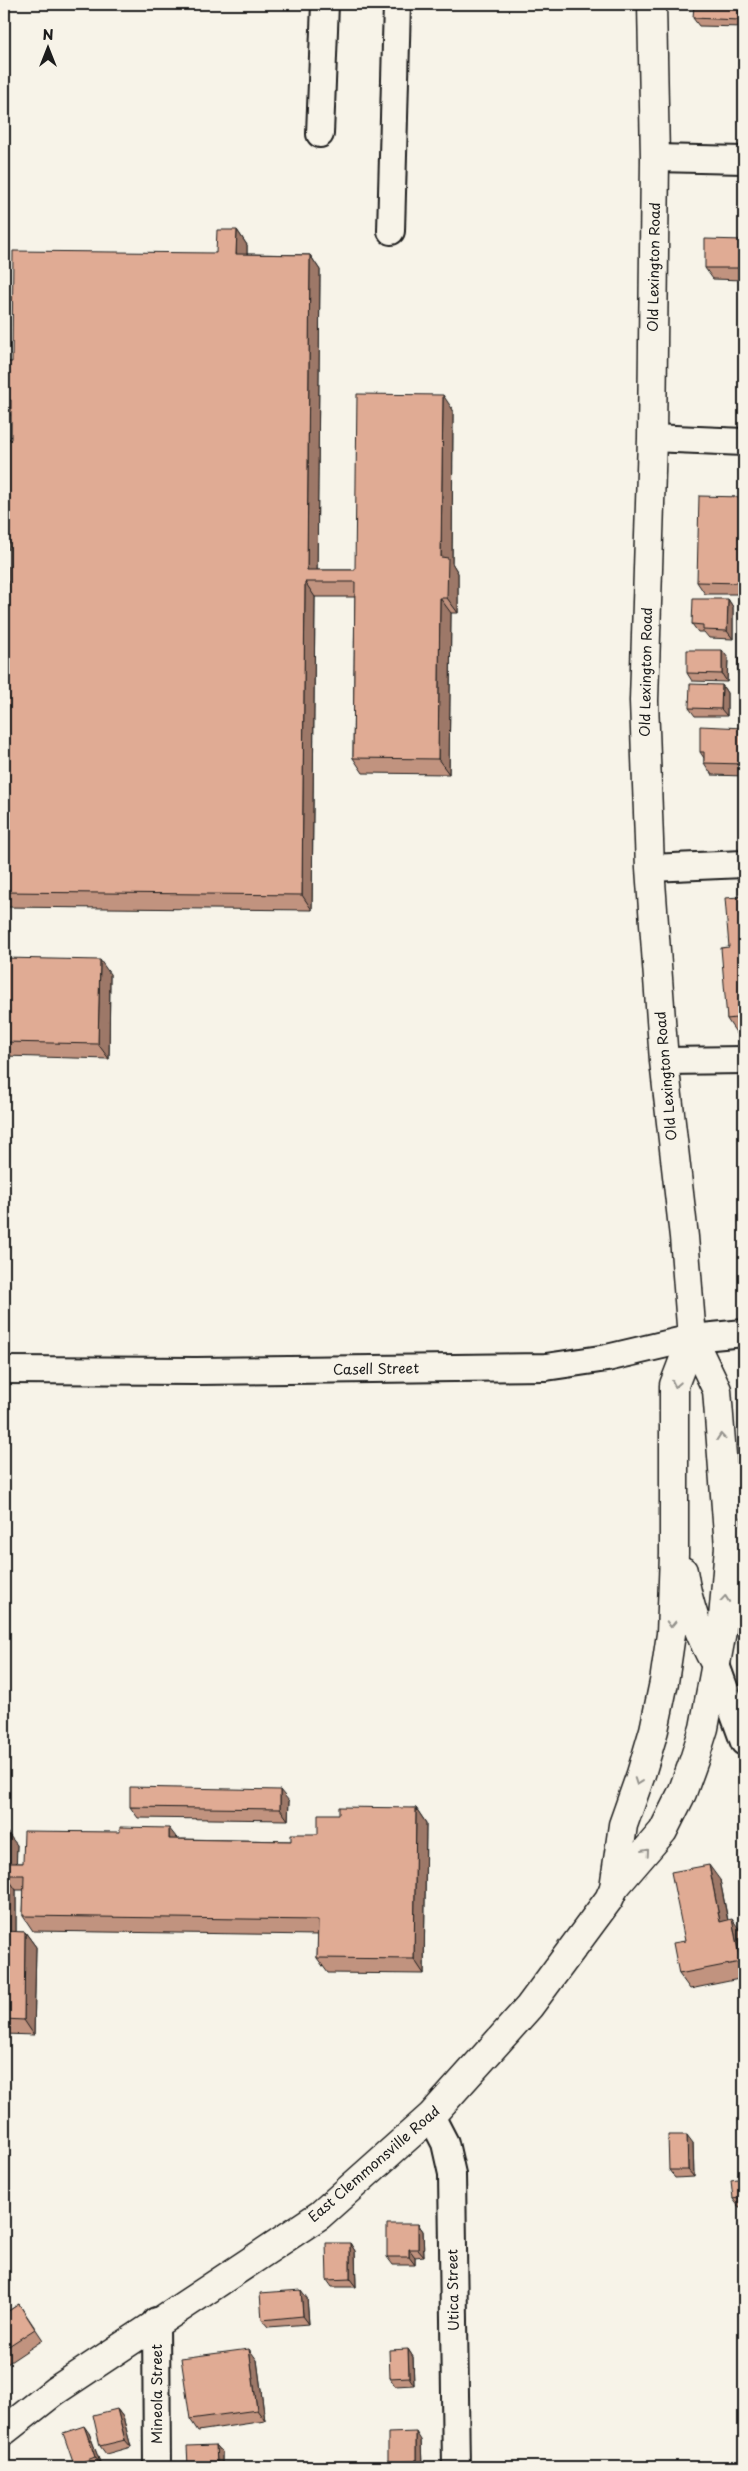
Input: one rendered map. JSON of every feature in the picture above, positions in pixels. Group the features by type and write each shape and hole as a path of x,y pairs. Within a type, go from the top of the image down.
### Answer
{"main road":[{"name":"Old Lexington Road","path":"652,4 656,158 652,438 644,701 650,868 664,1061 684,1237 692,1338 717,1390 736,1524 729,1546 722,1631 716,1665"},
{"name":"Old Lexington Road","path":"674,1523 674,1385 692,1338"},
{"path":"674,1523 686,1592 702,1641 716,1665"},
{"name":"East Clemmonsville Road","path":"614,1888 622,1825 654,1730 664,1682 671,1634 674,1523"},
{"name":"East Clemmonsville Road","path":"4,2431 55,2391 156,2322 320,2215 431,2116 528,2007 609,1899 614,1888 663,1831 682,1793 704,1728 716,1665"}],"street":[{"path":"392,230 396,4"},
{"path":"320,134 325,13"},
{"path":"656,158 744,160"},
{"path":"652,438 744,442"},
{"path":"650,868 744,864"},
{"path":"664,1061 744,1060"},
{"name":"Casell Street","path":"4,1370 546,1367 607,1358 692,1338 744,1333"},
{"name":"Old Lexington Road","path":"716,1665 744,1742"},
{"name":"Utica Street","path":"431,2116 446,2143 452,2174 456,2467"},
{"name":"Mineola Street","path":"156,2322 157,2467"}],"building":[{"path":"694,4 739,4 739,20 693,18"},
{"path":"217,230 237,230 236,254 310,255 307,570 355,570 357,394 443,395 441,557 448,558 447,598 440,598 438,759 353,758 355,582 305,582 302,895 4,892 4,742 7,742 9,516 4,516 4,439 11,439 11,400 4,400 4,362 12,362 13,251 216,253"},
{"path":"705,239 744,240 744,268 705,268"},
{"path":"699,496 744,497 743,583 697,582"},
{"path":"693,599 728,599 727,631 703,630 703,625 692,624"},
{"path":"687,650 722,650 722,674 687,673"},
{"path":"738,659 744,659 744,673 738,673"},
{"path":"690,684 722,685 721,709 689,708"},
{"path":"700,726 744,728 744,764 704,763 704,752 700,752"},
{"path":"738,872 744,872 744,1017 727,1019 721,948 729,947 725,898 740,897"},
{"path":"4,958 100,960 98,1044 4,1042"},
{"path":"742,1394 744,1394 744,1426 743,1426"},
{"path":"130,1787 280,1790 280,1809 130,1807"},
{"path":"339,1807 416,1808 414,1959 317,1958 318,1920 23,1916 24,1875 6,1875 5,1931 25,1932 24,2020 4,2019 4,1831 6,1831 6,1863 23,1863 24,1831 120,1832 120,1827 169,1828 169,1839 291,1841 291,1834 318,1834 318,1814 339,1814"},
{"path":"709,1865 720,1922 732,1919 740,1962 679,1974 673,1943 685,1941 671,1872"},
{"path":"668,2135 687,2135 688,2170 669,2170"},
{"path":"744,2178 744,2197 733,2199 731,2180"},
{"path":"387,2224 418,2224 418,2249 409,2249 409,2257 387,2257"},
{"path":"326,2243 350,2243 350,2279 327,2280"},
{"path":"301,2290 303,2316 262,2320 260,2293"},
{"path":"19,2304 35,2329 4,2349 4,2314"},
{"path":"249,2349 257,2410 190,2419 181,2358"},
{"path":"408,2349 409,2377 390,2378 389,2350"},
{"path":"117,2409 125,2440 100,2446 93,2415"},
{"path":"84,2426 95,2457 74,2465 63,2433"},
{"path":"416,2432 416,2461 388,2462 388,2433"},
{"path":"216,2445 217,2465 188,2466 187,2446"}]}
